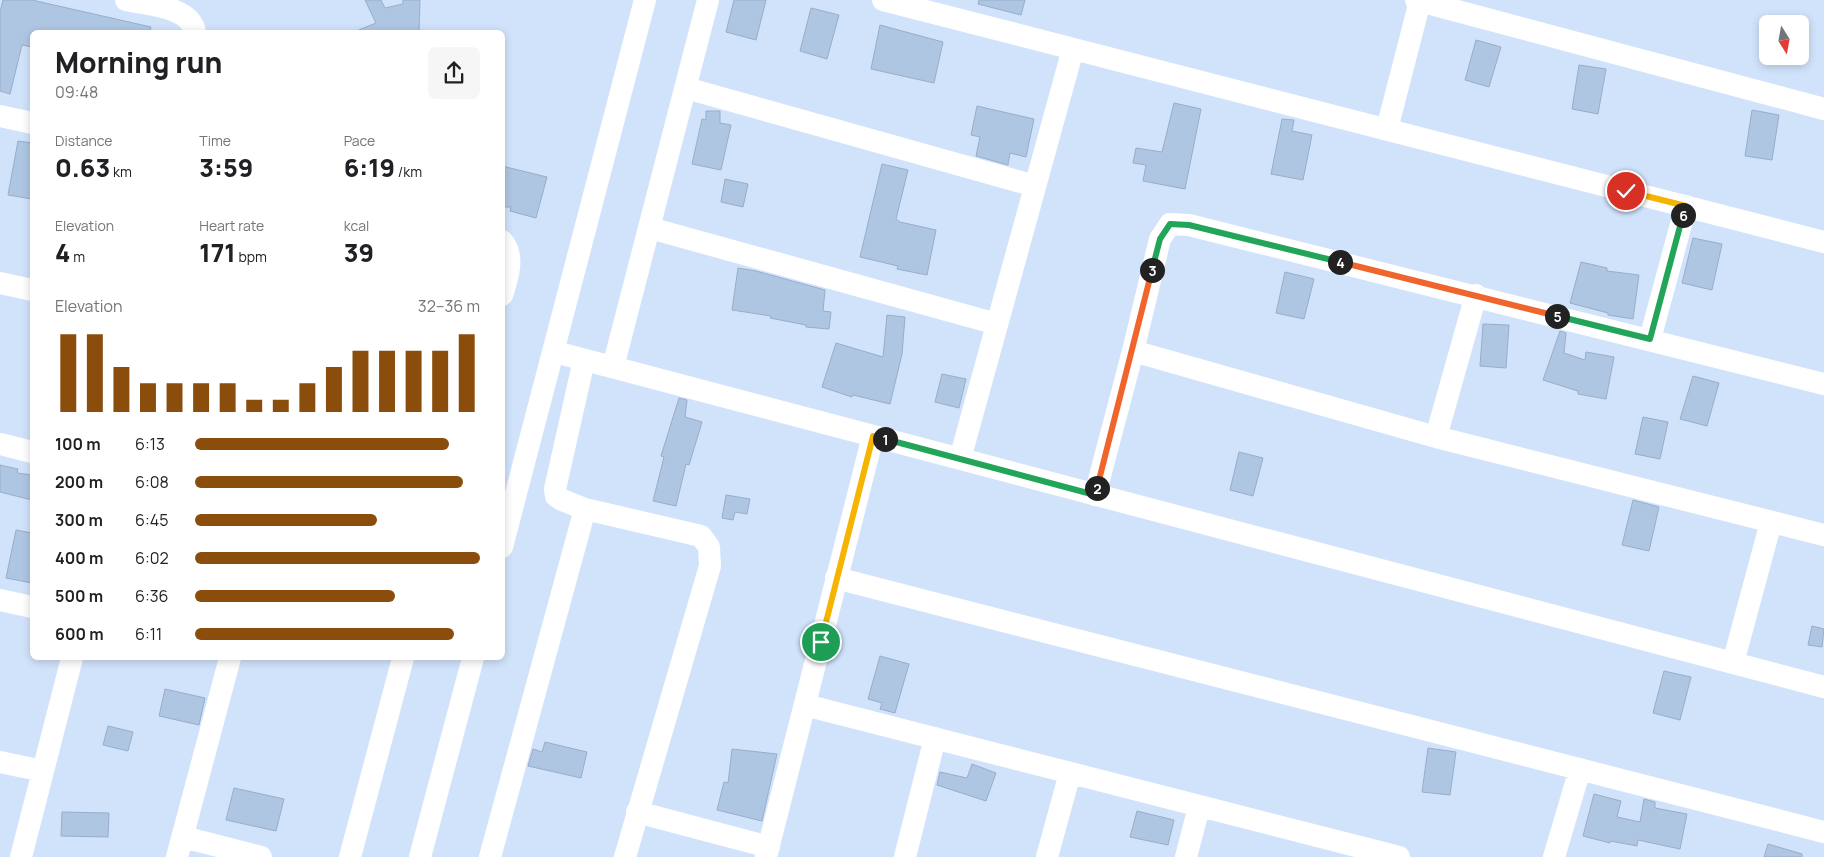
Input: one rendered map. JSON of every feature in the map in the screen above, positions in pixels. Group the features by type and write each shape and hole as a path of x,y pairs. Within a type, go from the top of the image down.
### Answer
{"street":[{"path":"126,0 183,13 194,26 195,30"},
{"path":"505,536 555,352 645,0"},
{"path":"613,368 708,0"},
{"path":"883,0 1824,242"},
{"path":"1387,129 1418,1 1824,109"},
{"path":"960,459 1073,49"},
{"path":"686,88 1035,186"},
{"path":"0,116 30,123"},
{"path":"1650,339 1686,206"},
{"path":"1095,495 1160,239 1170,224 1189,225 1476,295 1824,384"},
{"path":"650,228 997,324"},
{"path":"505,244 508,248 509,274 505,286"},
{"path":"0,283 30,290"},
{"path":"1436,437 1476,295"},
{"path":"1133,351 1436,437 1824,535"},
{"path":"555,352 1824,687"},
{"path":"584,360 555,489 556,496 585,509 701,536 709,547 710,566 625,857"},
{"path":"637,812 768,852 873,436"},
{"path":"0,444 30,452"},
{"path":"490,857 585,509"},
{"path":"1732,663 1771,522"},
{"path":"836,578 1824,832"},
{"path":"0,600 30,607"},
{"path":"21,857 71,660"},
{"path":"229,660 180,847 261,857"},
{"path":"350,857 402,660"},
{"path":"420,857 472,660"},
{"path":"805,705 1199,807 1327,848 1400,857"},
{"path":"905,857 935,738"},
{"path":"0,762 43,772"},
{"path":"1554,857 1580,769"},
{"path":"1047,857 1070,773"},
{"path":"1186,857 1199,807"}],"building":[{"path":"3,0 32,0 151,27 150,30 30,30 30,47 22,45 10,94 0,91 0,12"},
{"path":"365,0 381,0 385,8 403,4 403,0 420,0 419,30 359,30 376,23"},
{"path":"734,0 766,0 756,40 726,32"},
{"path":"979,0 1025,0 1021,15 978,4"},
{"path":"811,8 839,15 827,59 800,51"},
{"path":"880,25 943,42 934,83 871,69"},
{"path":"1476,40 1501,47 1489,87 1465,80"},
{"path":"1579,65 1606,69 1598,114 1572,109"},
{"path":"1174,103 1201,109 1185,189 1143,181 1146,165 1133,163 1136,148 1162,152"},
{"path":"977,106 1034,119 1026,157 1010,153 1008,165 976,156 980,137 971,135"},
{"path":"1752,110 1779,115 1772,160 1745,156"},
{"path":"706,111 720,111 720,123 731,125 721,170 692,164 702,119 706,120"},
{"path":"1282,119 1294,120 1292,131 1312,135 1303,180 1271,174"},
{"path":"18,141 30,143 30,199 8,195"},
{"path":"882,164 908,170 896,219 900,222 936,230 927,275 897,269 898,266 860,257"},
{"path":"505,167 547,177 536,218 510,211 511,207 505,207"},
{"path":"725,179 748,184 743,207 721,202"},
{"path":"1693,238 1722,244 1712,290 1682,283"},
{"path":"1581,262 1607,268 1607,271 1639,275 1633,319 1608,315 1608,313 1570,303"},
{"path":"738,268 756,271 825,290 823,311 831,312 829,329 806,327 806,325 770,318 771,316 732,310"},
{"path":"1285,272 1314,279 1304,319 1276,313"},
{"path":"887,315 905,317 902,354 890,404 853,395 852,397 822,387 836,343 883,357"},
{"path":"1483,324 1509,325 1506,368 1480,366"},
{"path":"1560,331 1566,333 1564,353 1585,360 1586,352 1614,357 1606,399 1578,394 1578,391 1543,380"},
{"path":"942,374 966,379 959,408 935,402"},
{"path":"1693,376 1719,383 1707,426 1680,419"},
{"path":"679,398 687,400 685,417 702,422 689,465 686,464 676,506 653,501 664,457 661,456"},
{"path":"1643,417 1668,422 1660,459 1635,454"},
{"path":"1239,452 1263,458 1253,496 1230,490"},
{"path":"0,465 18,469 17,473 30,475 30,500 0,492"},
{"path":"726,495 750,499 747,514 735,512 733,520 722,518"},
{"path":"1633,500 1659,507 1649,551 1622,545"},
{"path":"16,530 30,533 30,583 6,578"},
{"path":"1812,626 1824,629 1822,647 1808,645"},
{"path":"880,656 909,664 895,713 880,709 882,703 868,699"},
{"path":"1664,671 1691,677 1680,720 1653,713"},
{"path":"165,689 205,698 199,725 159,716"},
{"path":"108,726 133,732 128,751 103,745"},
{"path":"545,742 587,752 581,778 528,766 533,749 542,752"},
{"path":"1428,748 1456,752 1450,795 1422,792"},
{"path":"732,749 777,754 762,821 717,810 724,782 728,783"},
{"path":"972,764 996,773 986,801 937,785 940,772 967,778"},
{"path":"234,788 284,799 276,831 226,820"},
{"path":"1594,794 1621,801 1617,817 1640,822 1644,799 1655,802 1655,808 1687,814 1680,849 1638,840 1637,846 1610,841 1610,843 1583,836"},
{"path":"1137,811 1174,820 1168,845 1130,837"},
{"path":"62,812 109,813 108,837 61,836"},
{"path":"1768,844 1802,854 1802,857 1764,857"}],"route":[{"path":"821,642 873,436 1095,495 1160,239 1170,224 1189,225 1650,339 1686,206 1626,191"}]}
